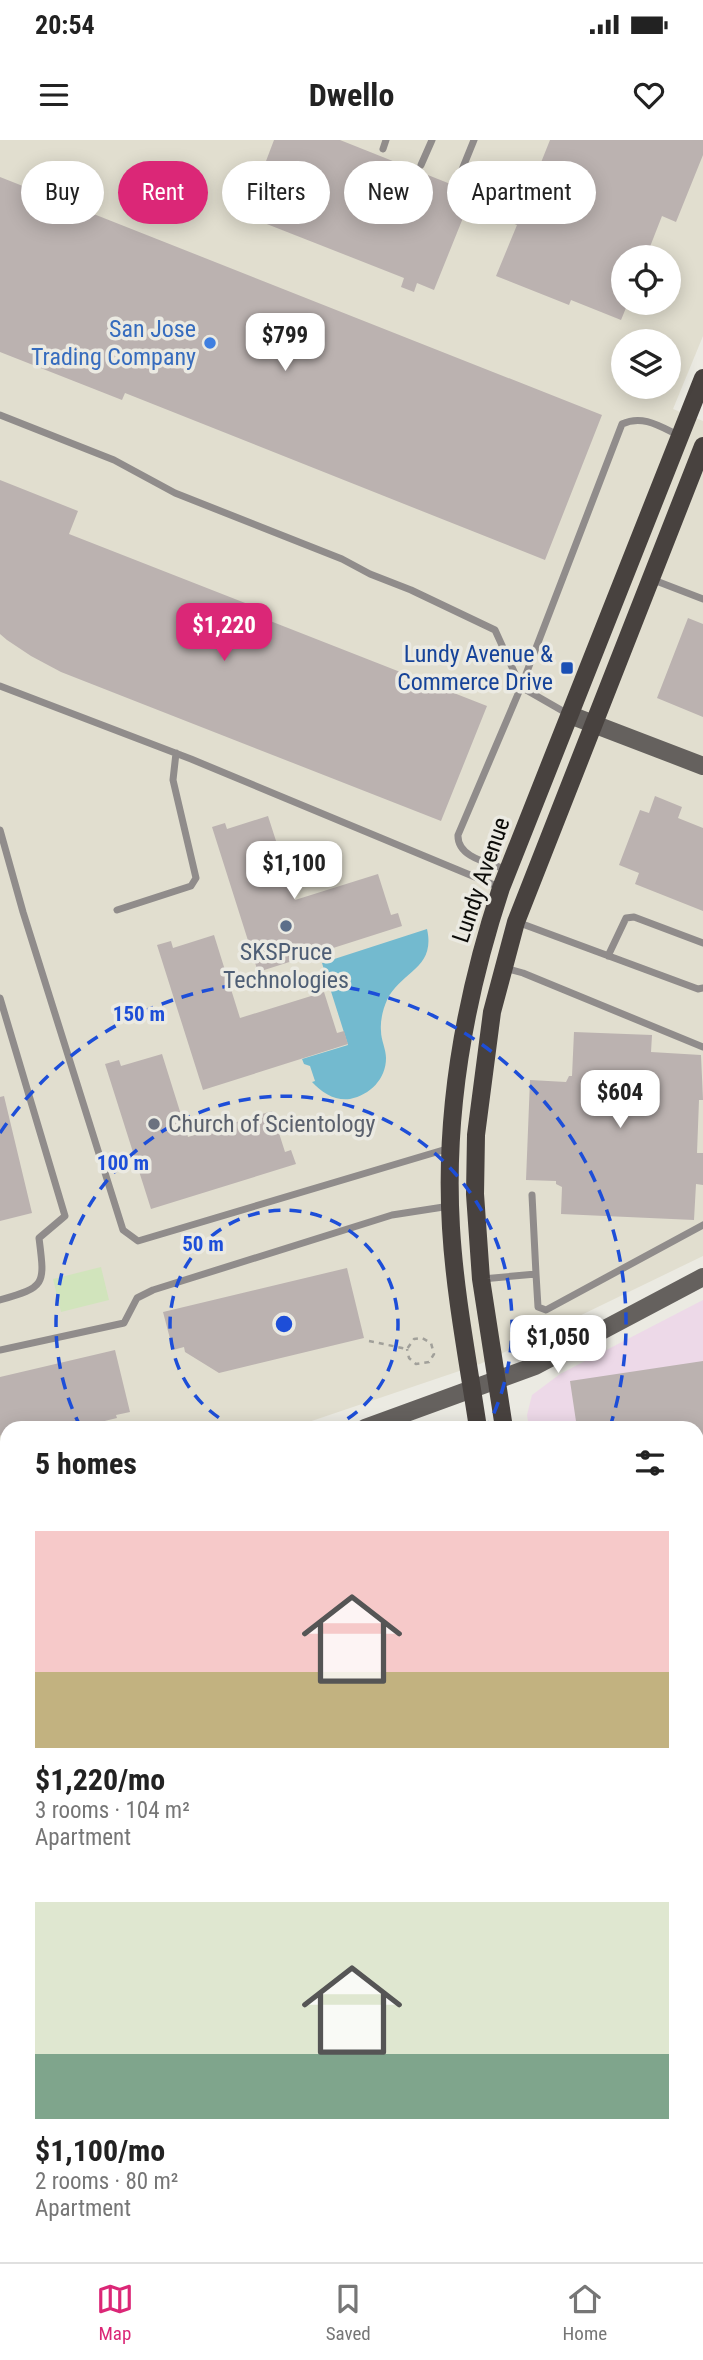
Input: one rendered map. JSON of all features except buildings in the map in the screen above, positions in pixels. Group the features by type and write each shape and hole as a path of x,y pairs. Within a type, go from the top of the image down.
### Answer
{"main road":[{"name":"Lundy Avenue","path":"477,1421 457,1287 450,1206 451,1148 461,1041 483,942 501,888 680,436 696,418 703,378"},
{"name":"Lundy Avenue","path":"503,1421 481,1279 475,1194 476,1135 492,1012 516,922 701,455"}],"street":[{"path":"570,715 703,766"},
{"path":"385,1421 534,1366 703,1277"}],"lane":[{"path":"383,149 386,140"},
{"path":"423,161 432,140"},
{"path":"465,161 474,140"},
{"path":"0,415 114,460 175,492 342,559 495,630 521,687 570,715"},
{"path":"509,870 462,850 458,835 521,687 622,424 632,419 647,421 680,436"},
{"path":"651,579 703,599"},
{"path":"0,686 176,753 501,888"},
{"path":"117,910 191,886 196,878 173,780 176,753"},
{"path":"0,830 23,912 123,1230 130,1237 138,1241 451,1148"},
{"path":"608,956 622,924 626,918 634,916 703,943"},
{"path":"516,922 698,989 703,988"},
{"path":"503,968 523,973 703,1047"},
{"path":"0,998 65,1216 39,1238 43,1268 40,1282 31,1292 0,1300"},
{"path":"531,1195 538,1307 546,1310 703,1225"},
{"path":"0,1350 124,1323 137,1298 153,1290 392,1215 450,1206"},
{"path":"481,1279 536,1274"}],"path":[{"path":"422,1338 431,1343 434,1354 425,1364 416,1364 409,1358 407,1349 410,1342 422,1338"},
{"path":"369,1341 407,1349"}],"shaded area":[{"path":"0,140 703,140 703,336 681,390 681,329 611,329 611,399 677,399 673,409 703,421 703,1256 480,1364 312,1421 0,1421"},
{"path":"703,1300 703,1421 528,1421 532,1395 560,1374"}],"green space":[{"path":"101,1267 109,1300 61,1312 53,1279"}],"water":[{"path":"427,929 427,953 416,969 393,990 384,1007 381,1027 386,1058 380,1079 364,1094 350,1099 339,1099 324,1093 312,1082 315,1081 310,1066 304,1064 302,1059 348,1045 322,963"}],"place":[{"name":"San Jose Trading Company","path":"210,343"},
{"name":"Lundy Avenue & Commerce Drive","path":"567,668"},
{"name":"SKSPruce Technologies","path":"286,926"},
{"name":"Church of Scientology","path":"154,1124"}]}
